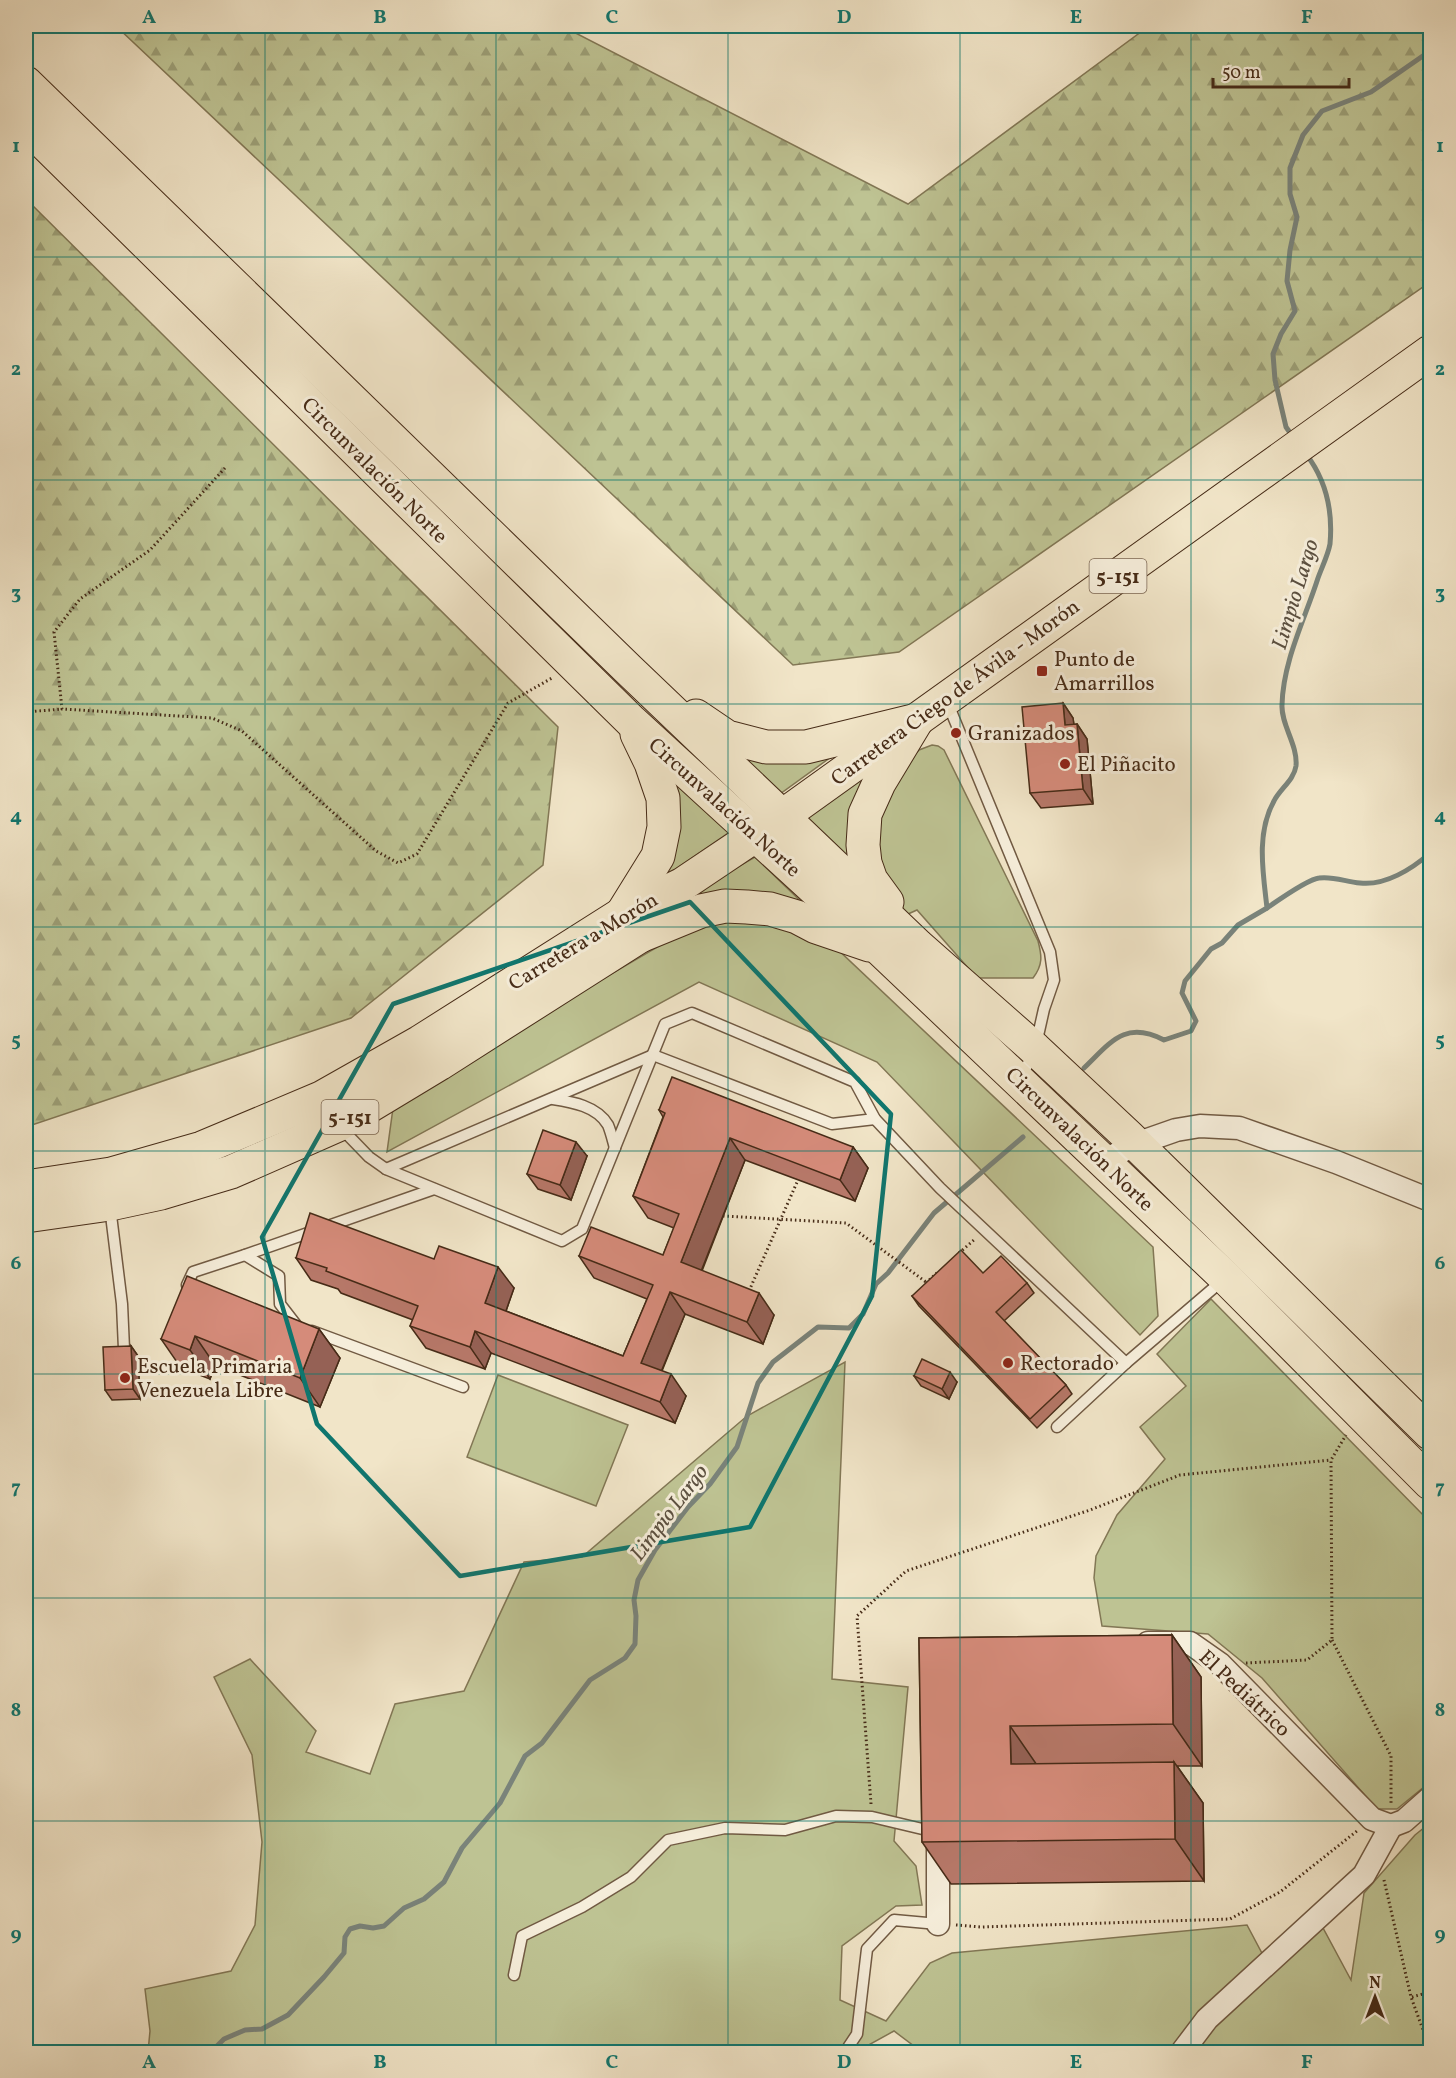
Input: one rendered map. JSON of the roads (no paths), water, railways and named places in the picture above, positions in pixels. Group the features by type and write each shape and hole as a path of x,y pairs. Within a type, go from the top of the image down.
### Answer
{"main road":[{"name":"Circunvalación Norte","path":"26,83 628,669 880,949 1226,1278 1431,1483"},
{"name":"Circunvalación Norte","path":"26,125 631,721 769,826 918,946 1035,1048 1431,1433"},
{"name":"Carretera Ciego de Ávila - Morón","path":"683,884 769,826 1431,352"},
{"path":"628,669 727,737 766,747 806,747 917,720"},
{"path":"917,720 879,783 865,814 862,845 871,880 918,946"},
{"path":"631,721 651,763 663,798 664,827 658,856 631,925"},
{"name":"Carretera a Morón","path":"26,1216 110,1204 161,1193 231,1172 329,1111 420,1042 631,925 683,884"},
{"path":"631,925 724,906 770,909 798,917 816,927 880,949"},
{"name":"Carretera a Morón","path":"26,1187 111,1174 329,1111"},
{"path":"1226,1278 1249,1255"}],"street":[{"path":"1103,1161 1136,1144 1188,1127 1239,1128 1336,1162 1431,1200"},
{"name":"El Pediátrico","path":"1132,1644 1190,1643 1220,1664 1381,1830"},
{"path":"1182,2052 1207,2019 1364,1875 1381,1830 1404,1821 1431,1798"},
{"path":"937,1809 938,1924"}],"lane":[{"path":"946,699 1050,952 1054,980 1044,1009 1035,1048 1019,1081"},
{"path":"329,1111 369,1157 386,1169 562,1241 582,1229 665,1024 692,1013 855,1082 875,1119 940,1188 1126,1364"},
{"path":"386,1169 653,1055 832,1124 875,1119"},
{"path":"552,1099 576,1102 597,1113 607,1124 615,1148"},
{"path":"198,1289 187,1285 193,1272 245,1256 434,1189"},
{"path":"110,1204 122,1304 124,1349"},
{"path":"245,1256 279,1276 280,1304 297,1326"},
{"path":"1057,1427 1226,1278"},
{"path":"275,1318 463,1387"},
{"path":"514,1975 522,1936 582,1907 631,1877 668,1840 725,1828 785,1830 836,1816 872,1817 938,1832"},
{"path":"845,2052 857,2034 867,1949 894,1920 938,1924"}],"waterway":[{"name":"Limpio Largo","path":"1293,437 1286,427 1275,380 1273,354 1281,334 1295,311 1287,281 1290,250 1297,217 1290,194 1290,168 1303,135 1322,111 1371,92 1430,51"},
{"name":"Limpio Largo","path":"1084,1068 1111,1042 1129,1033 1150,1034 1164,1040 1191,1031 1196,1021 1182,993 1185,981 1211,949 1222,943 1238,925 1267,908 1262,853 1265,826 1274,801 1293,776 1296,766 1295,750 1282,713 1283,689 1290,656 1330,544 1327,496 1319,474 1306,454"},
{"path":"26,852 26,865"},
{"path":"1267,908 1314,879 1330,878 1360,883 1379,882 1407,870 1430,853"},
{"name":"Limpio Largo","path":"211,2052 224,2039 245,2030 262,2029 288,2015 344,1953 345,1937 350,1929 360,1926 373,1928 384,1926 404,1908 424,1899 444,1882 462,1848 500,1803 525,1756 542,1743 590,1680 625,1658 635,1644 634,1600 638,1580 655,1550 688,1507 710,1484 737,1447 758,1383 773,1362 818,1327 849,1328 863,1314 876,1284 888,1273 934,1213 1023,1137"}],"place":[{"name":"Punto de Amarrillos","path":"1042,671"},
{"name":"Granizados","path":"956,733"},
{"name":"El Piñacito","path":"1065,764"},
{"name":"Rectorado","path":"1008,1363"},
{"name":"Escuela Primaria Venezuela Libre","path":"125,1378"}]}
